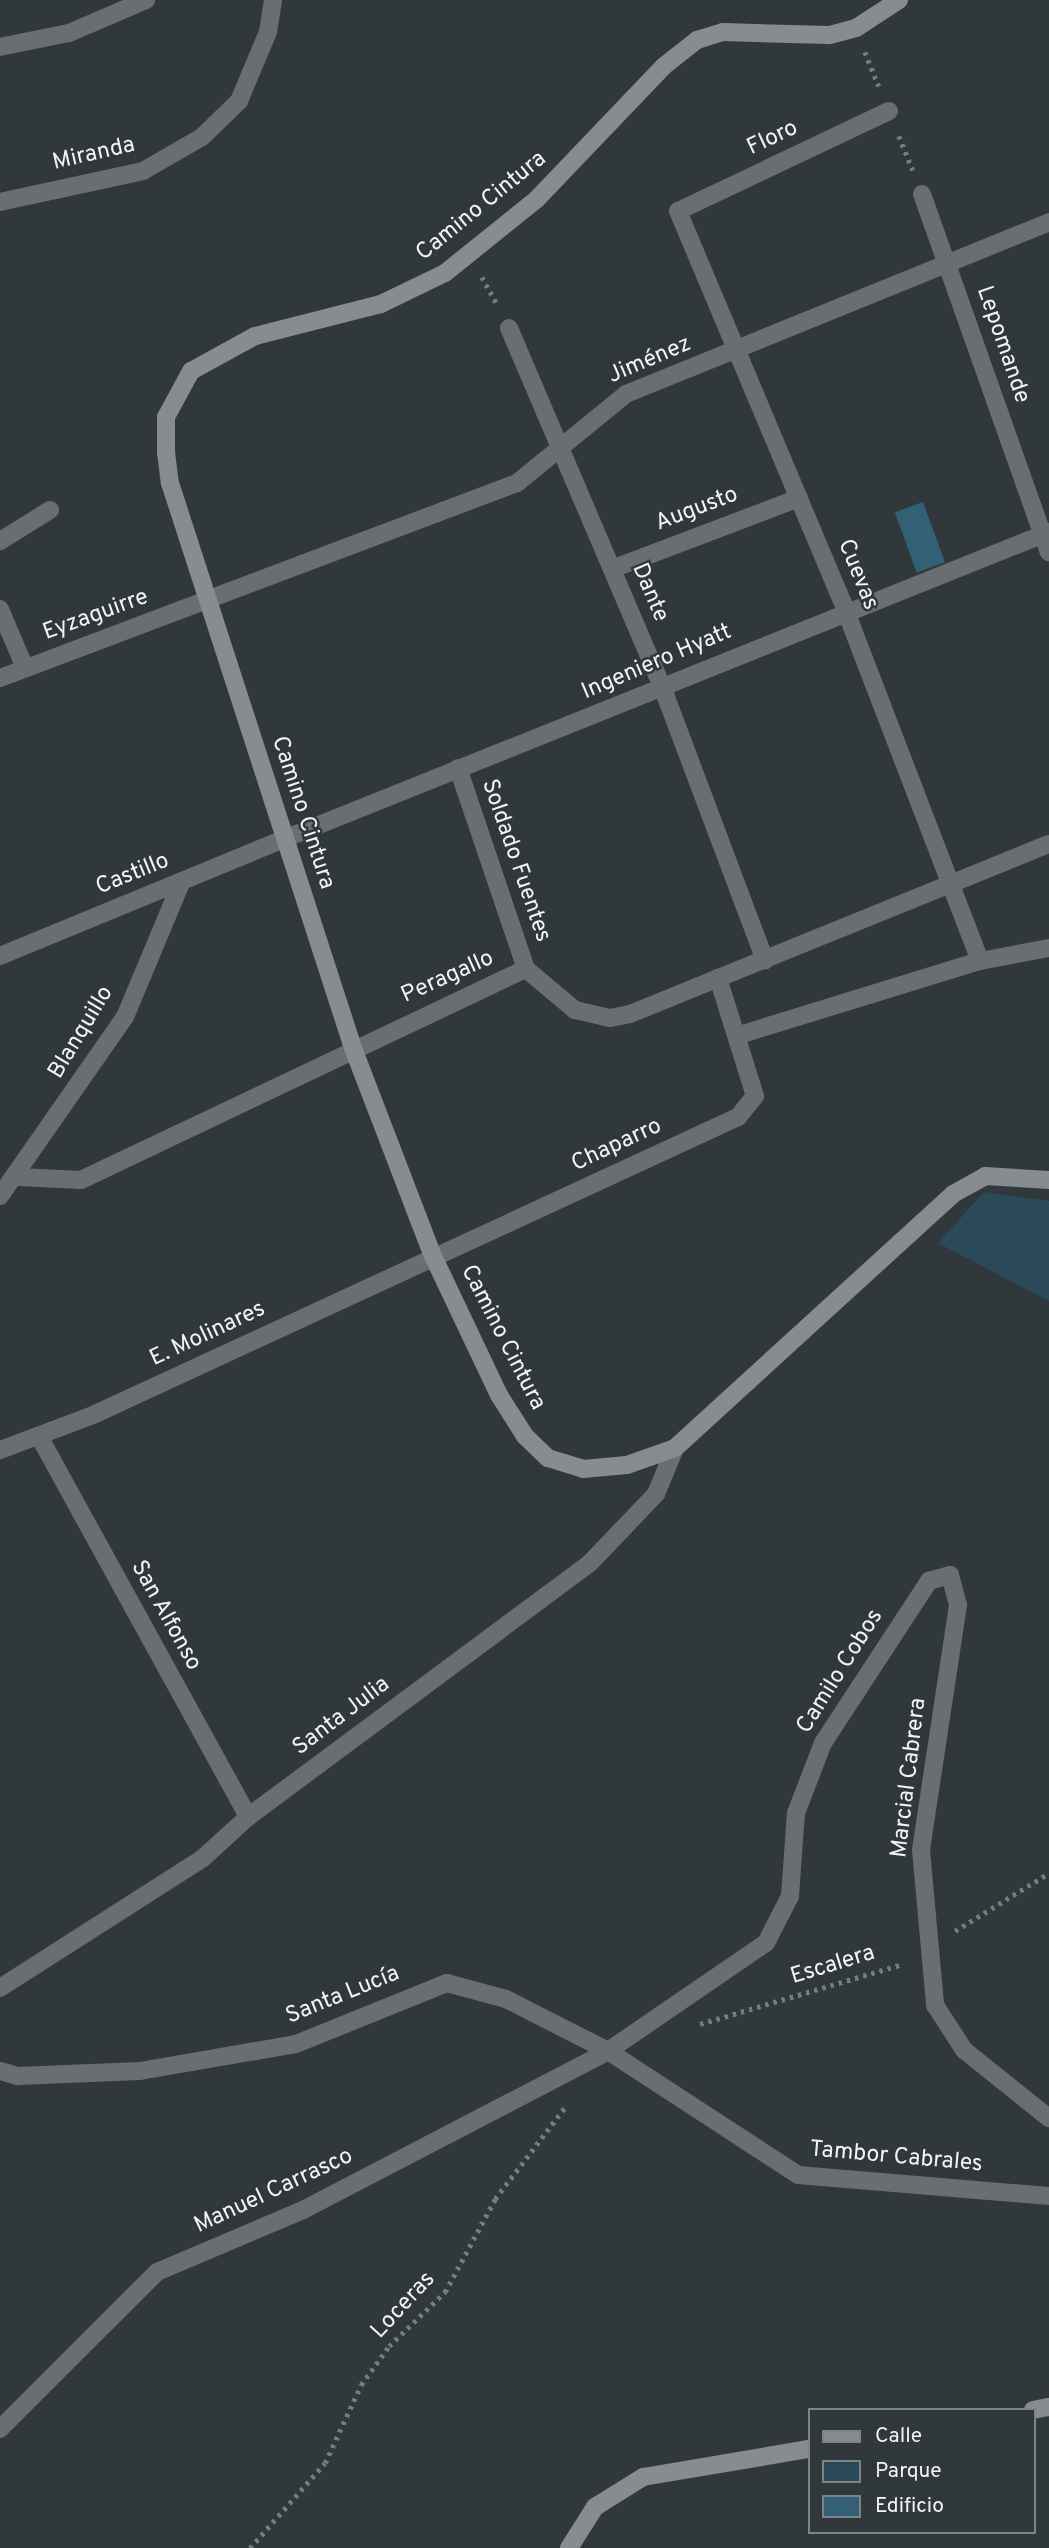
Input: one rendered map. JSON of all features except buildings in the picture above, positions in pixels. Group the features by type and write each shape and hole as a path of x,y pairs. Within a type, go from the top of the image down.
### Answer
{"main road":[{"name":"Camino Cintura","path":"899,0 856,28 829,36 723,32 697,40 664,66 537,200 470,254 417,289 256,336 191,371 166,417 166,452 209,600 353,1048 433,1256 499,1395 525,1436 548,1458 583,1469 627,1465 675,1448 953,1194 985,1176 1049,1180"},
{"path":"569,2548 595,2507 643,2477 808,2449"}],"street":[{"path":"0,47 69,33 146,0"},
{"name":"Miranda","path":"0,202 143,171 202,137 239,101 268,32 273,0"},
{"name":"Floro","path":"678,211 889,111"},
{"name":"Lepomande","path":"922,194 1046,533 1049,552"},
{"name":"Cuevas","path":"678,211 741,349 845,609 980,961"},
{"name":"Jiménez","path":"209,600 517,483 626,394 1049,222"},
{"name":"Dante","path":"509,328 663,689 765,960"},
{"name":"Augusto","path":"612,569 799,498"},
{"path":"0,541 50,510"},
{"name":"Ingeniero Hyatt","path":"284,839 663,689 845,609 1046,533"},
{"name":"Eyzaguirre","path":"0,678 209,600"},
{"path":"0,609 25,668"},
{"name":"Soldado Fuentes","path":"458,768 526,970"},
{"name":"Castillo","path":"0,956 284,839"},
{"name":"Peragallo","path":"18,1177 81,1180 353,1048 526,970 575,1010 610,1018 765,960 948,880 1049,844"},
{"name":"Blanquillo","path":"0,1196 18,1177 125,1017 182,881"},
{"path":"739,1035 980,961 1049,948"},
{"name":"Chaparro","path":"433,1256 738,1117 755,1096 739,1035 718,978"},
{"name":"E. Molinares","path":"0,1450 40,1438 433,1256"},
{"name":"San Alfonso","path":"40,1438 248,1817"},
{"name":"Santa Julia","path":"0,1988 203,1857 248,1817 589,1564 656,1494 675,1448"},
{"name":"Camilo Cobos","path":"608,2051 766,1942 790,1896 796,1813 822,1743 929,1581 950,1575 958,1605"},
{"name":"Marcial Cabrera","path":"958,1605 921,1850 935,2005 964,2050 1049,2118"},
{"name":"Santa Lucía","path":"0,2071 18,2076 140,2071 296,2044 447,1983 506,2000 608,2051"},
{"name":"Tambor Cabrales","path":"608,2051 798,2175 1049,2196"},
{"name":"Manuel Carrasco","path":"0,2429 157,2272 303,2210 608,2051"}],"path":[{"path":"470,254 509,328"},
{"name":"Escalera","path":"686,2028 908,1962 1049,1874"},
{"name":"Loceras","path":"250,2548 325,2463 361,2385 389,2346 445,2292 495,2199 574,2097"}],"green space":[{"path":"984,1192 1049,1201 1049,1301 938,1243"}]}
